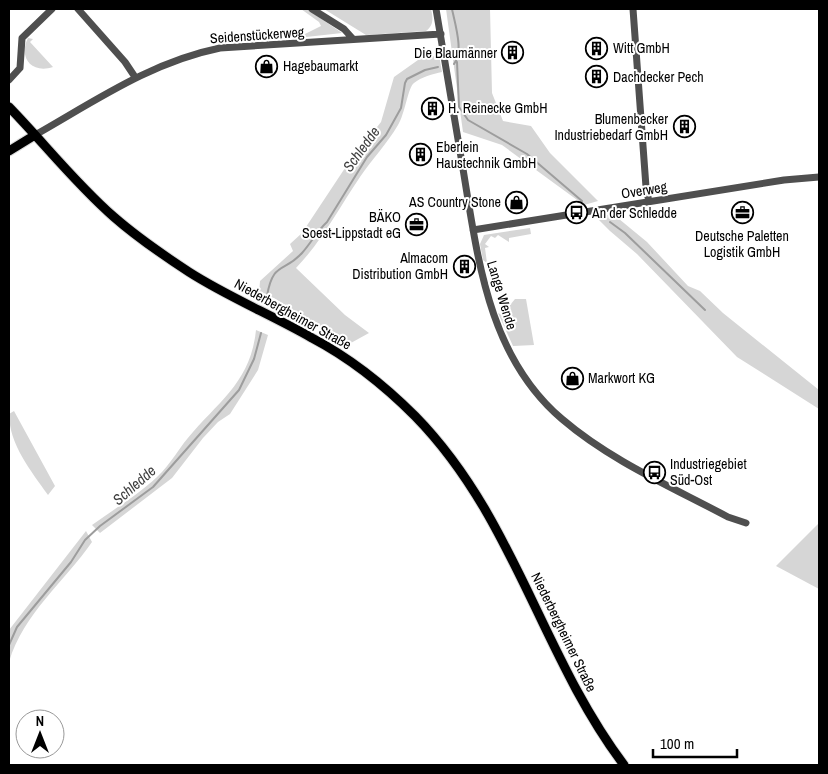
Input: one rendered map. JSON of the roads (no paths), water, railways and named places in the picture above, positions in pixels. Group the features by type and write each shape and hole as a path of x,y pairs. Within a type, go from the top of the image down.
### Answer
{"main road":[{"name":"Niederbergheimer Straße","path":"9,106 94,198 145,242 192,274 314,338 347,359 392,394 437,440 463,473 490,515 580,697 624,765"},
{"path":"9,151 35,134"}],"street":[{"path":"9,80 20,68 22,38 52,9"},
{"path":"78,9 126,62 135,77"},
{"path":"312,9 344,29 353,39"},
{"name":"Lange Wende","path":"436,9 484,288 500,334 528,383 549,407 590,441 619,459 728,518 746,523"},
{"path":"633,9 646,187 649,202"},
{"name":"Seidenstückerweg","path":"35,134 135,77 190,54 220,48 441,34"},
{"name":"Overweg","path":"473,230 784,180 819,177"}],"waterway":[{"name":"Schledde","path":"452,9 459,45 457,59 454,64"},
{"path":"457,62 459,107 468,120 527,154 582,201"},
{"name":"Schledde","path":"267,296 272,277 276,272 296,259 327,222 367,157 386,135 401,108 407,79 425,70 438,67"},
{"path":"610,222 625,233 705,310"},
{"name":"Schledde","path":"9,645 17,627 71,562 85,540 100,526 153,487 239,390 254,359 261,333"}],"place":[{"name":"Witt GmbH","path":"597,48"},
{"name":"Die Blaumänner","path":"513,53"},
{"name":"Hagebaumarkt","path":"267,66"},
{"name":"Dachdecker Pech","path":"597,77"},
{"name":"H. Reinecke GmbH","path":"432,108"},
{"name":"Blumenbecker Industriebedarf GmbH","path":"684,127"},
{"name":"Eberlein Haustechnik GmbH","path":"420,155"},
{"name":"AS Country Stone","path":"517,202"},
{"name":"An der Schledde","path":"576,213"},
{"name":"Deutsche Paletten Logistik GmbH","path":"742,213"},
{"name":"BÄKO Soest-Lippstadt eG","path":"417,225"},
{"name":"Almacom Distribution GmbH","path":"464,266"},
{"name":"Markwort KG","path":"572,378"},
{"name":"Industriegebiet Süd-Ost","path":"654,472"}]}
